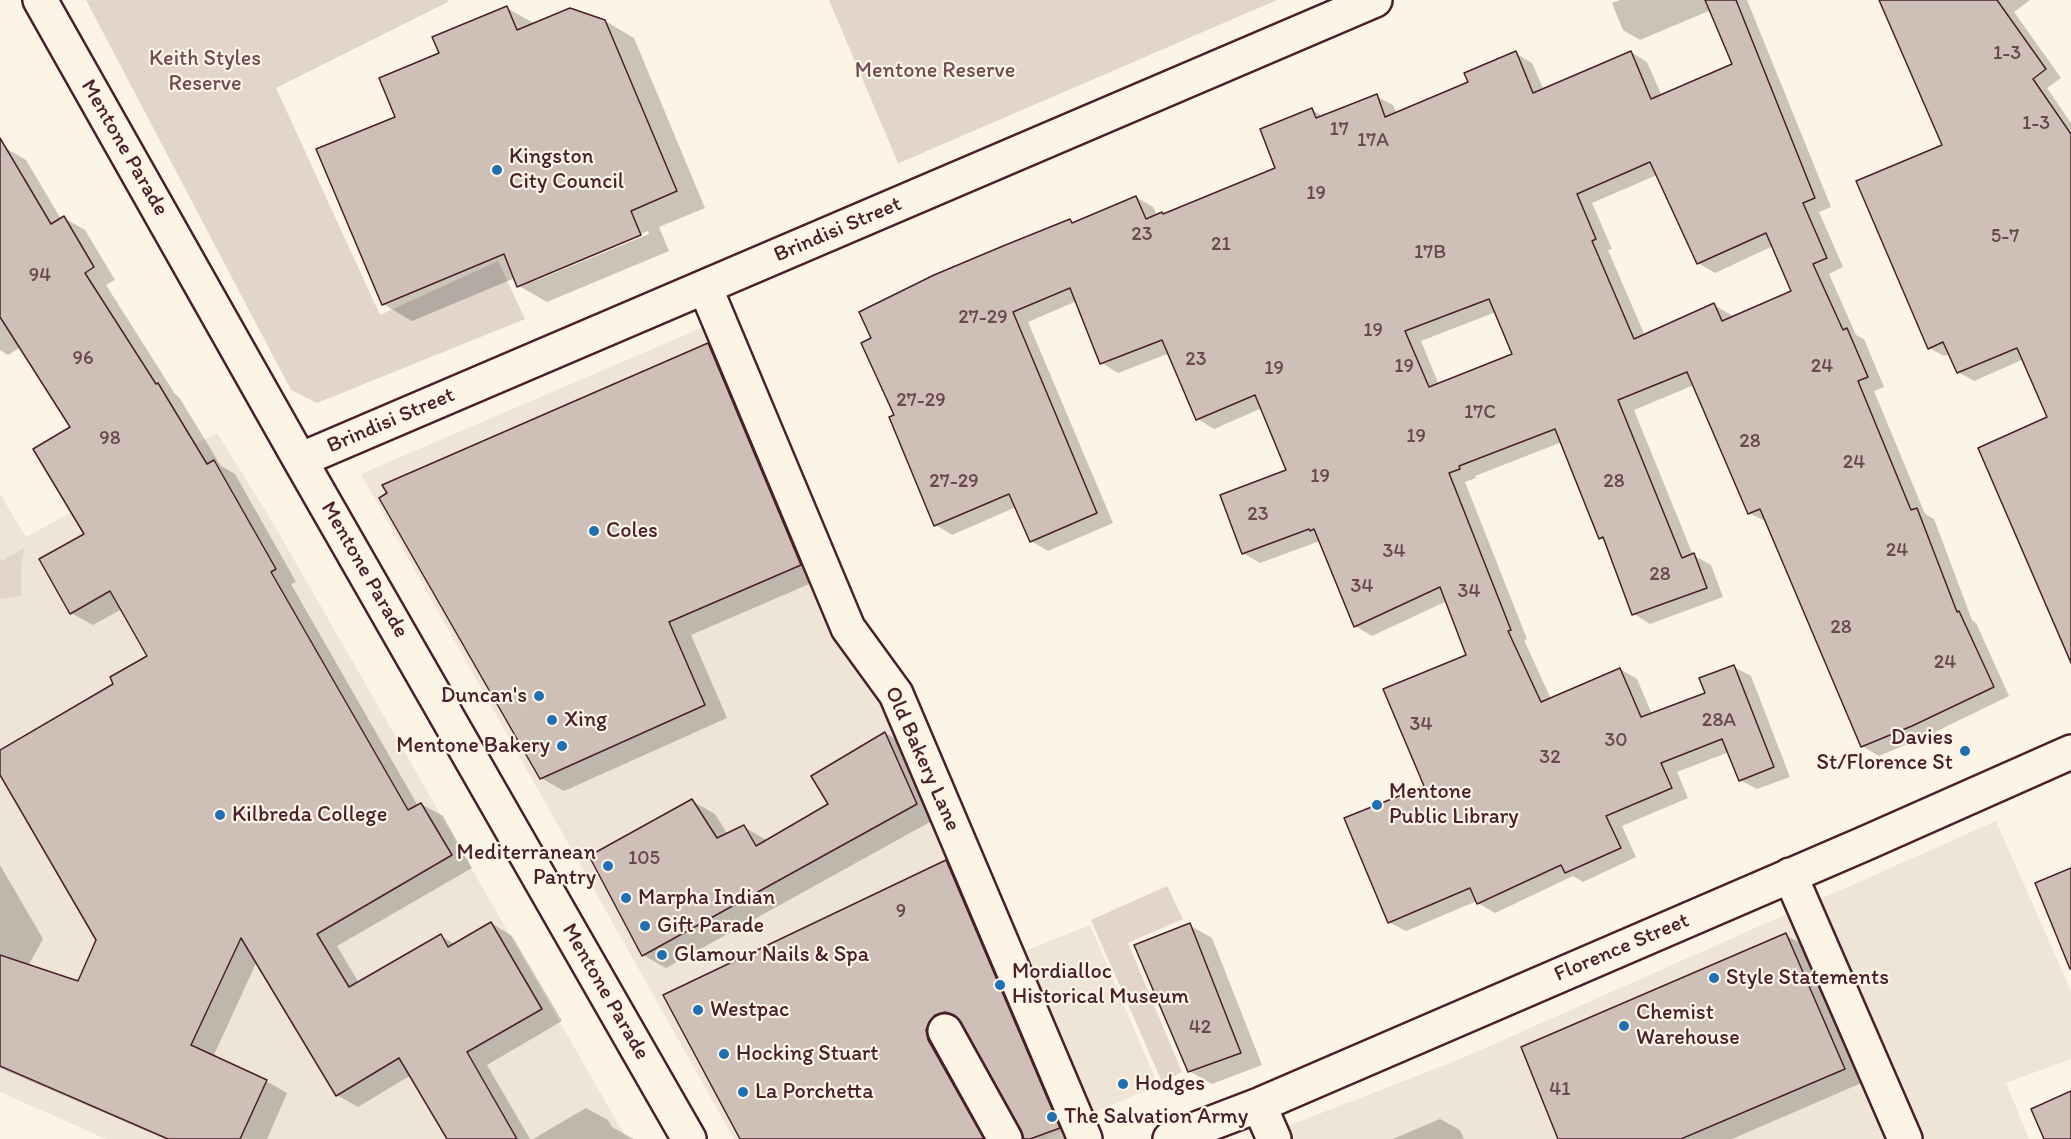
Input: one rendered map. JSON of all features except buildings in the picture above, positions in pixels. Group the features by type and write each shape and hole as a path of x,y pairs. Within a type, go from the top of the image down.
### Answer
{"street":[{"name":"Mentone Parade","path":"40,0 300,460 690,1139"},
{"name":"Brindisi Street","path":"300,460 1375,0"},
{"name":"Old Bakery Lane","path":"705,287 848,628 896,694 1085,1139"},
{"name":"Florence Street","path":"1170,1139 1259,1105 2071,752"},
{"path":"1790,875 1905,1139"},
{"path":"945,1031 1005,1139"},
{"path":"1259,1105 1274,1139"}],"shaded area":[{"path":"708,325 835,632 888,713 1074,1127 1045,1139 734,1139 361,474"},
{"name":"Kilbreda College","path":"217,433 273,523 627,1139 106,1139 0,1092 0,494 26,537"},
{"path":"1996,821 2071,991 2071,1059 2006,1083 2029,1139 1254,1139 1458,1060"},
{"path":"1090,925 1158,1085 1084,1117 1015,955"}],"green space":[{"name":"Keith Styles Reserve","path":"86,0 447,0 448,2 276,88 380,315 498,261 525,319 317,403 291,390"},
{"name":"Mentone Reserve","path":"829,0 1277,0 897,164"},
{"path":"25,547 21,564 21,596 0,599 0,558 2,561"},
{"path":"1167,886 1183,919 1128,943 1182,1072 1162,1082 1091,920"}],"place":[{"name":"Kingston City Council","path":"497,170"},
{"name":"Coles","path":"594,531"},
{"name":"Duncan's","path":"539,696"},
{"name":"Xing","path":"552,720"},
{"name":"Mentone Bakery","path":"562,746"},
{"name":"Davies St/Florence St","path":"1965,751"},
{"name":"Mentone Public Library","path":"1377,805"},
{"name":"Kilbreda College","path":"220,815"},
{"name":"Mediterranean Pantry","path":"608,866"},
{"name":"Marpha Indian","path":"626,898"},
{"name":"Gift Parade","path":"645,926"},
{"name":"Glamour Nails & Spa","path":"662,955"},
{"name":"Style Statements","path":"1714,978"},
{"name":"Mordialloc Historical Museum","path":"1000,985"},
{"name":"Westpac","path":"698,1010"},
{"name":"Chemist Warehouse","path":"1624,1026"},
{"name":"Hocking Stuart","path":"724,1054"},
{"name":"Hodges","path":"1123,1084"},
{"name":"La Porchetta","path":"743,1092"},
{"name":"The Salvation Army","path":"1052,1117"}]}
